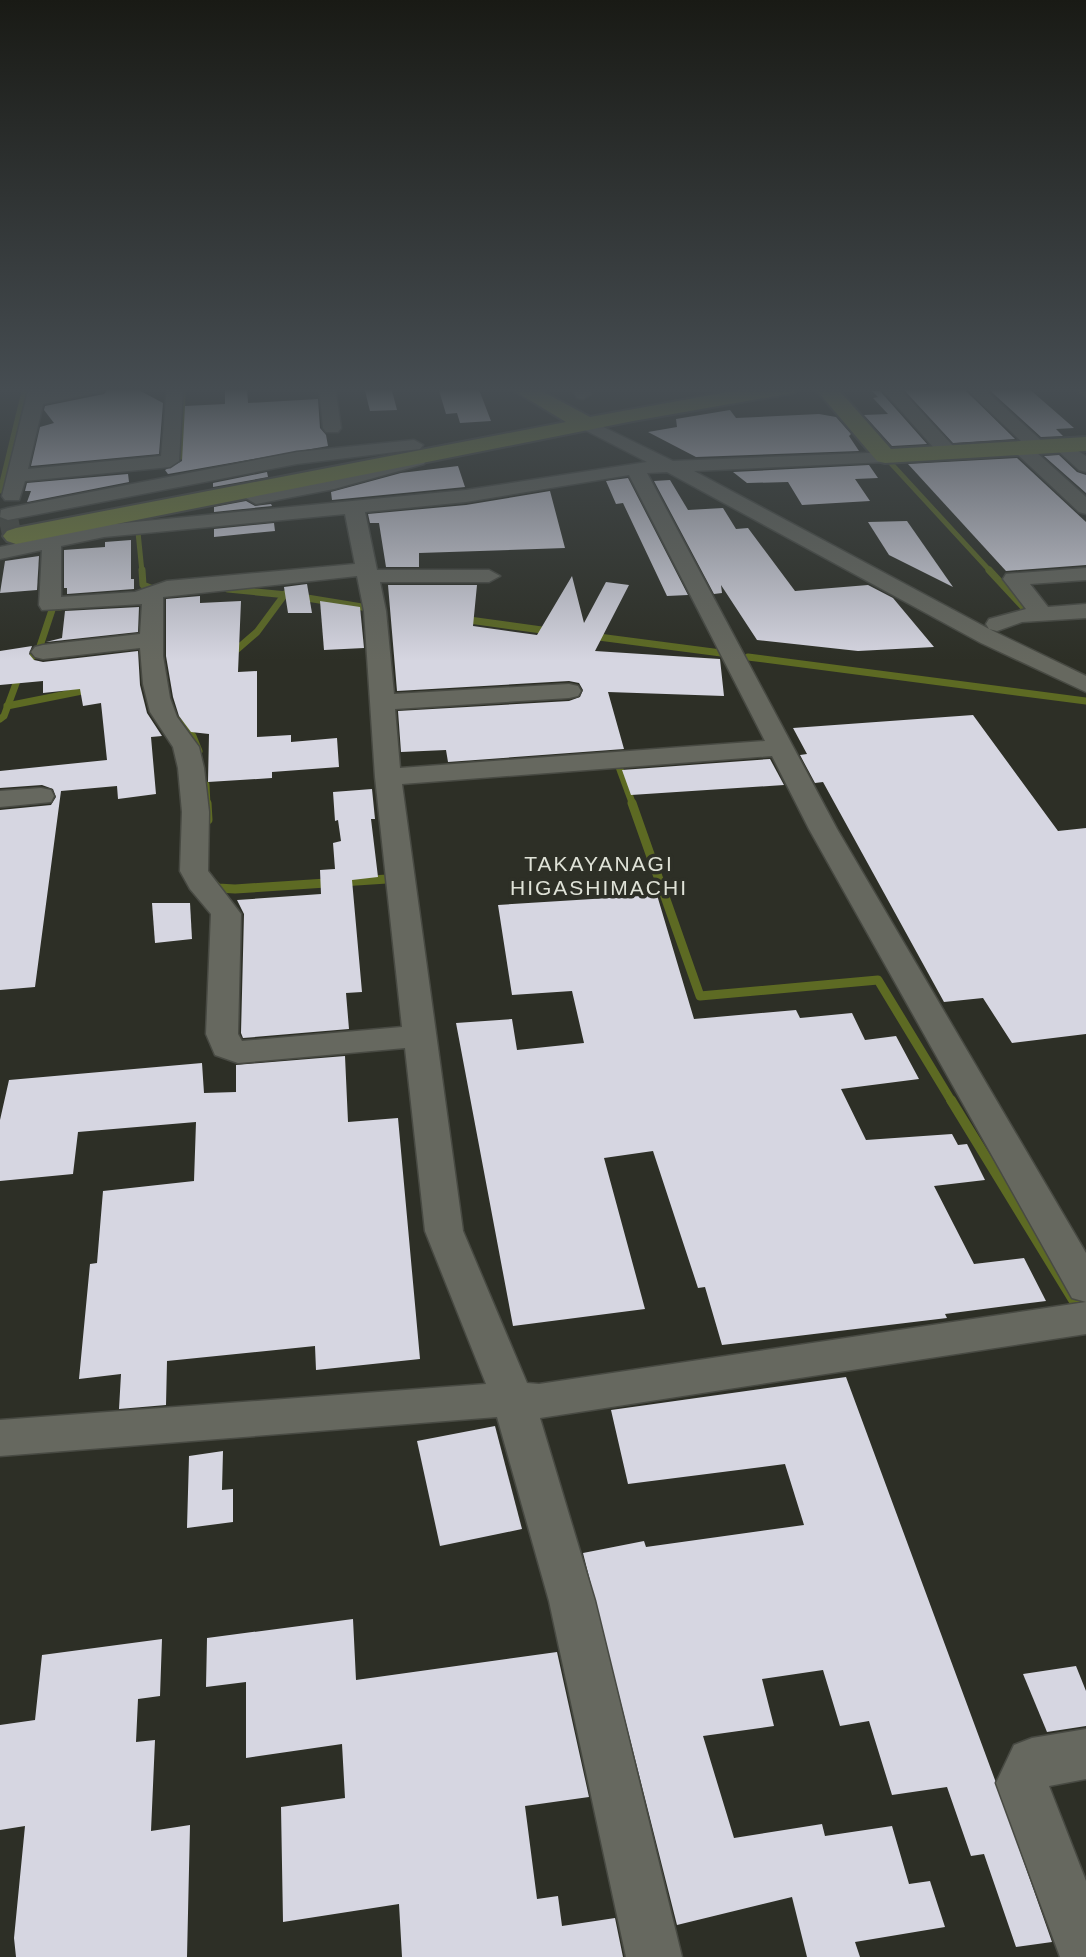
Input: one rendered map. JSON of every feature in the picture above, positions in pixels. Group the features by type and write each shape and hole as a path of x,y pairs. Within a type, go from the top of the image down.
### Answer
{"main road":[{"path":"11,527 250,478"},
{"path":"11,527 298,478"}],"street":[{"path":"11,527 17,478"},
{"path":"126,529 141,521 351,478"},
{"path":"0,554 126,529 480,494 573,478"},
{"path":"0,1438 513,1399 539,1401 1083,1308 823,829 640,478"},
{"path":"703,478 863,560 1086,685"},
{"path":"1059,478 1086,508"},
{"path":"354,507 375,611 388,777 444,1231 513,1399 572,1601 654,1957"},
{"path":"48,543 52,549 50,605 367,573 489,576"},
{"path":"863,560 925,587 951,608 999,634 993,631"},
{"path":"1042,614 1014,579 1086,574"},
{"path":"153,594 150,640 154,678 163,714 188,753 197,805 194,871 197,881 222,903 226,914 222,1034 227,1047 238,1052 422,1037"},
{"path":"993,631 1019,616 1086,611"},
{"path":"993,631 1086,669"},
{"path":"43,652 150,640"},
{"path":"382,702 569,691"},
{"path":"388,777 781,748"},
{"path":"0,799 41,796"},
{"path":"1086,1754 1032,1763 1022,1783 1086,1952"}],"building":[{"path":"79,478 129,478 129,482 27,502 31,491 25,491 27,483"},
{"path":"236,478 261,478 213,487 213,483"},
{"path":"381,478 462,478 465,487 332,500 331,492"},
{"path":"628,478 688,595 667,596 623,503 616,504 606,481"},
{"path":"741,478 870,478 855,479 870,501 802,505 788,482 747,483"},
{"path":"921,478 1039,478 1086,522 1086,565 1006,571"},
{"path":"1069,478 1086,478 1086,493"},
{"path":"670,480 688,510 723,508 736,529 748,528 795,591 868,585 893,598 934,647 858,651 757,640 721,585 722,593 714,594 654,481"},
{"path":"550,491 565,548 419,553 419,567 386,567 379,523 370,523 368,514 466,505"},
{"path":"246,501 255,506 272,506 214,512 214,507"},
{"path":"907,521 953,587 889,555 868,522"},
{"path":"274,523 275,531 214,537 214,529"},
{"path":"131,540 131,579 134,579 134,589 67,594 67,588 64,588 64,550 105,547 105,542"},
{"path":"39,556 37,590 0,593 5,561"},
{"path":"572,576 584,623 606,582 629,585 595,651 720,659 724,696 608,692 624,749 448,762 446,750 401,752 398,711 569,701 580,697 583,690 579,683 569,681 397,691 388,585 477,585 473,626 537,635"},
{"path":"307,584 312,613 288,613 284,587"},
{"path":"200,596 200,603 241,601 238,672 257,671 257,737 291,735 291,742 337,738 339,767 272,772 272,778 208,782 209,734 191,732 179,716 166,656 166,599"},
{"path":"320,601 360,607 364,648 324,650"},
{"path":"139,607 138,632 46,642 62,638 65,611"},
{"path":"32,646 29,654 34,660 43,662 138,651 140,685 147,713 162,736 151,737 156,794 118,799 117,786 61,791 35,987 0,990 0,810 51,805 56,797 53,789 42,785 0,788 0,771 107,760 101,703 83,706 80,689 43,693 43,681 0,685 0,651"},
{"path":"973,715 1058,831 1086,828 1086,1034 1012,1043 983,998 944,1002 823,782 815,783 800,755 807,754 793,728"},
{"path":"770,759 784,785 631,795 622,770"},
{"path":"372,789 375,819 371,819 378,877 352,880 362,992 346,993 349,1029 243,1038 244,914 237,900 321,894 320,870 335,869 333,843 341,841 338,820 335,821 333,792"},
{"path":"657,895 694,1019 796,1010 800,1018 852,1013 865,1040 896,1036 919,1079 841,1089 866,1140 952,1134 958,1145 967,1144 985,1180 934,1186 974,1264 1024,1258 1046,1301 945,1314 947,1318 722,1345 705,1287 698,1288 653,1151 604,1158 645,1309 513,1326 456,1023 512,1019 517,1050 584,1043 572,991 512,995 498,905"},
{"path":"152,903 190,903 192,939 155,943"},
{"path":"345,1056 348,1122 398,1118 420,1359 316,1370 315,1346 167,1361 166,1405 119,1409 121,1374 79,1379 90,1264 97,1263 103,1191 194,1181 196,1122 78,1132 73,1174 0,1181 0,1120 9,1080 202,1063 204,1093 236,1092 236,1065"},
{"path":"846,1377 1052,1942 1016,1947 984,1854 971,1856 947,1787 892,1795 869,1721 840,1726 823,1670 762,1679 774,1726 703,1736 734,1838 822,1824 825,1836 892,1826 909,1884 930,1881 945,1927 855,1942 860,1957 807,1957 792,1897 677,1925 583,1553 644,1541 646,1547 804,1525 785,1464 628,1484 611,1410"},
{"path":"495,1426 522,1529 440,1546 417,1441"},
{"path":"223,1451 222,1490 233,1489 233,1522 187,1528 189,1456"},
{"path":"353,1619 356,1680 557,1652 589,1797 525,1806 537,1899 558,1896 562,1926 615,1918 623,1957 402,1957 399,1904 283,1922 281,1807 345,1798 342,1744 246,1758 246,1682 206,1687 207,1638"},
{"path":"162,1639 160,1696 138,1699 136,1742 155,1740 151,1831 190,1825 187,1957 16,1957 14,1938 25,1826 0,1830 0,1725 35,1720 42,1655"},
{"path":"1076,1666 1086,1691 1086,1726 1047,1732 1023,1674"}],"waterway":[{"path":"0,491 3,478"},
{"path":"905,478 991,572"},
{"path":"138,532 142,572"},
{"path":"142,570 143,585 158,591"},
{"path":"989,570 1027,611"},
{"path":"228,589 284,595"},
{"path":"234,657 235,651 257,632 284,595"},
{"path":"301,597 368,608"},
{"path":"8,706 21,670 39,649 53,607 60,607"},
{"path":"462,619 549,631"},
{"path":"591,636 721,653"},
{"path":"748,657 1086,701"},
{"path":"8,706 92,689"},
{"path":"0,719 8,706"},
{"path":"177,720 193,736 199,751"},
{"path":"619,767 633,805"},
{"path":"206,785 207,805"},
{"path":"207,803 208,820"},
{"path":"632,803 700,996 878,980 952,1102"},
{"path":"213,883 218,888 235,889 387,879"},
{"path":"951,1100 1086,1321"}],"tunnel":[{"path":"0,526 19,522"}],"district":[{"name":"TAKAYANAGI HIGASHIMACHI","path":"599,875"}]}
